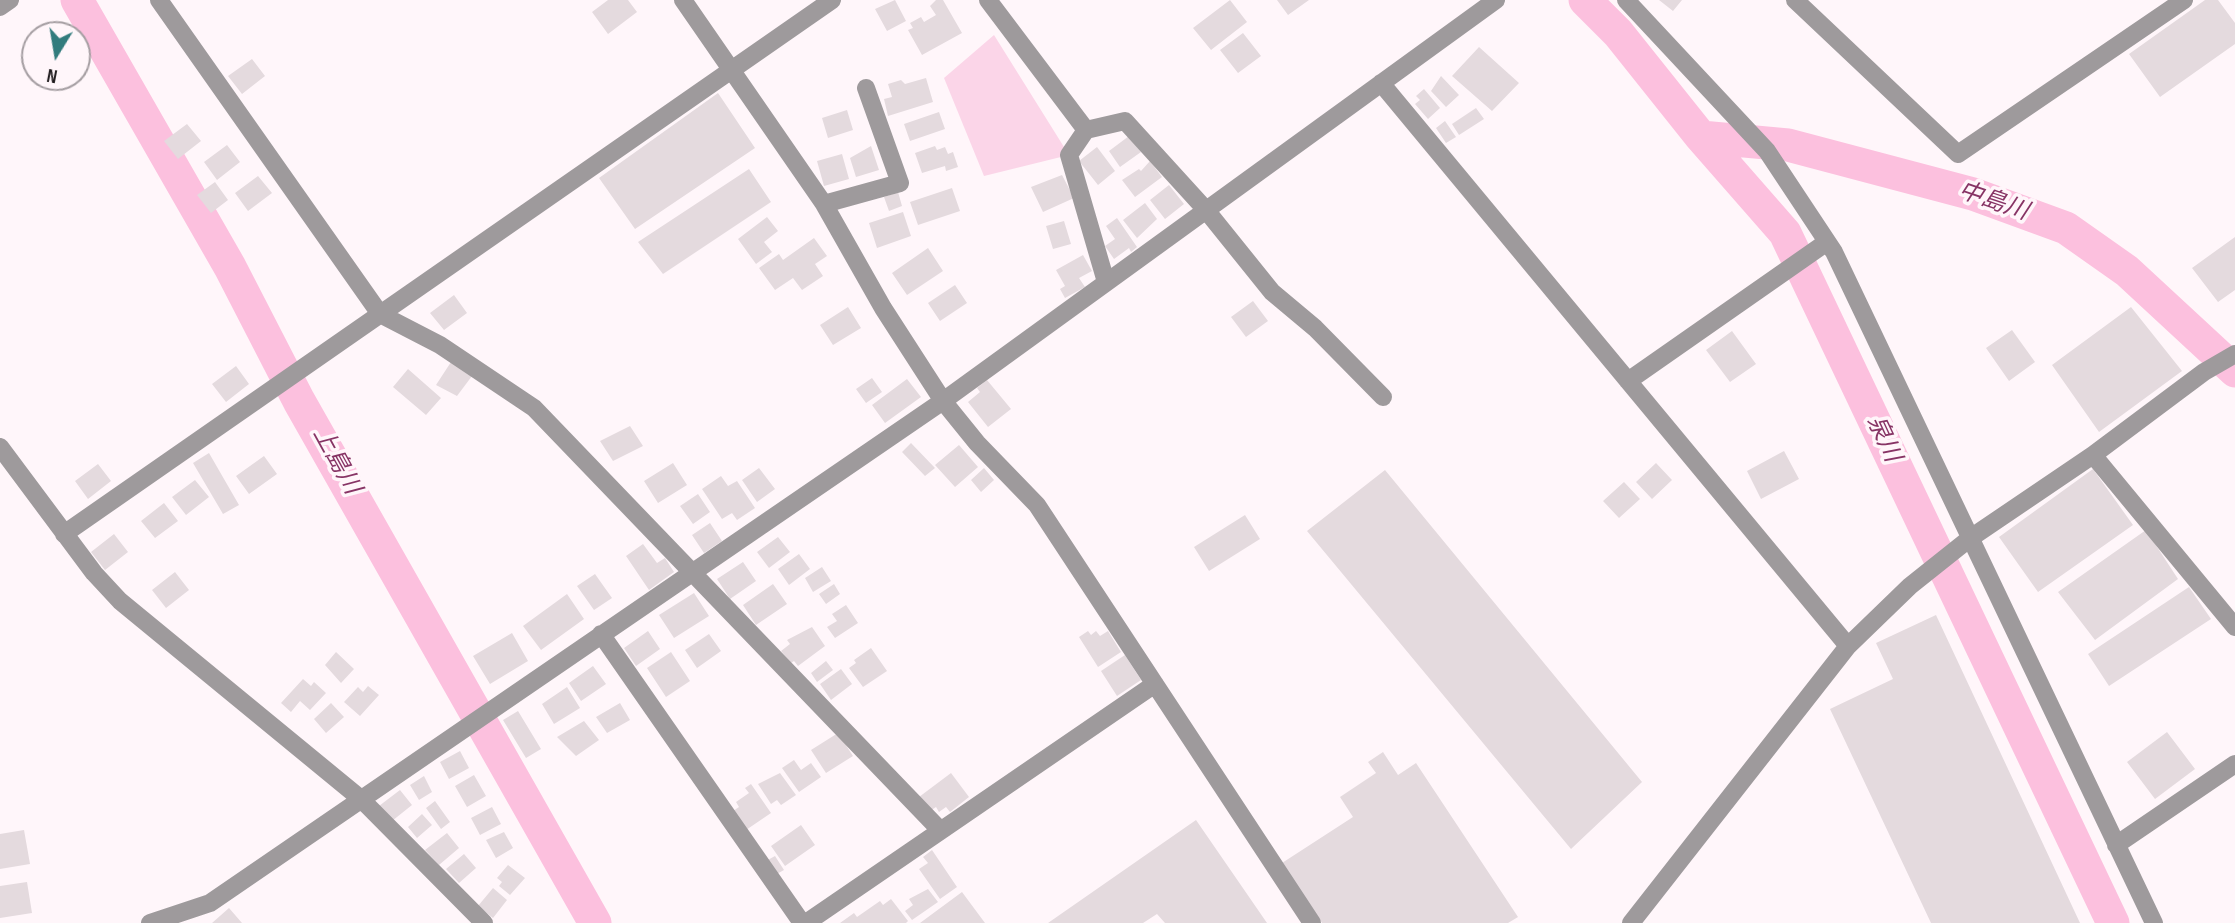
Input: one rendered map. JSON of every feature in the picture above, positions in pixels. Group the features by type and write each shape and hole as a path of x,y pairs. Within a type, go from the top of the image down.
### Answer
{"street":[{"path":"0,7 10,0"},
{"path":"159,0 380,314 440,345 534,408 940,830"},
{"path":"683,0 824,204 883,308 943,401 977,443 1037,505 1312,923"},
{"path":"64,534 832,0"},
{"path":"988,0 1086,130"},
{"path":"1626,0 1767,151 1827,242 2154,923"},
{"path":"1795,0 1958,153 2184,0"},
{"path":"150,923 210,903 943,401 1493,2"},
{"path":"1381,83 1848,646"},
{"path":"824,204 900,183 866,88"},
{"path":"1106,282 1069,155 1086,130 1125,121 1206,210 1272,292 1315,328 1383,397"},
{"path":"1628,380 1827,242"},
{"path":"1631,923 1848,646 1910,586 1970,539 2093,456 2204,372 2235,354"},
{"path":"0,447 64,534 120,601 361,799 484,923"},
{"path":"2093,456 2235,627"},
{"path":"601,634 804,923 1154,684"},
{"path":"2116,845 2235,764"}],"shaded area":[{"path":"994,35 1069,155 984,176 944,78"}],"building":[{"path":"608,0 628,0 637,12 608,34 592,12"},
{"path":"895,0 906,21 887,31 875,9"},
{"path":"936,0 943,0 962,33 922,55 908,30 913,28 910,23 921,17 924,22 936,15 930,6"},
{"path":"1230,0 1247,22 1211,50 1193,28"},
{"path":"1277,0 1309,0 1288,15"},
{"path":"1659,0 1682,0 1673,11"},
{"path":"2205,0 2218,0 2235,23 2235,44 2160,97 2129,54"},
{"path":"1243,33 1261,56 1238,73 1220,50"},
{"path":"1479,47 1519,83 1492,111 1452,76"},
{"path":"252,59 265,76 242,94 228,76"},
{"path":"1441,76 1459,95 1446,107 1431,91"},
{"path":"926,78 933,102 888,116 884,99 892,97 888,84 901,80 905,84"},
{"path":"1424,89 1440,108 1428,119 1415,104 1420,100 1416,96"},
{"path":"718,93 755,148 635,229 599,178"},
{"path":"1476,108 1484,119 1459,135 1452,124"},
{"path":"847,110 853,130 828,138 822,118"},
{"path":"939,112 945,129 910,141 904,124"},
{"path":"1445,121 1456,137 1446,143 1436,128"},
{"path":"187,124 201,141 178,159 164,141"},
{"path":"1129,136 1141,152 1120,167 1109,151"},
{"path":"227,145 240,162 217,180 204,162"},
{"path":"871,146 879,170 856,177 850,158"},
{"path":"935,146 937,150 945,147 948,154 953,152 958,167 946,171 945,166 922,173 915,153"},
{"path":"1097,147 1115,171 1098,185 1079,161"},
{"path":"842,154 849,179 824,186 817,161"},
{"path":"1150,161 1162,177 1135,197 1122,180 1139,169 1141,171"},
{"path":"749,169 771,202 663,274 638,242"},
{"path":"1062,175 1074,198 1043,212 1031,187"},
{"path":"258,176 272,193 248,211 235,193"},
{"path":"215,182 228,200 211,213 197,195"},
{"path":"1169,185 1184,204 1165,219 1150,200"},
{"path":"952,188 960,211 918,225 910,202"},
{"path":"898,192 902,206 889,211 884,197"},
{"path":"1145,203 1157,219 1137,238 1123,220"},
{"path":"903,212 911,236 877,248 869,223"},
{"path":"767,217 778,231 764,242 772,252 756,264 738,239"},
{"path":"1117,218 1137,247 1131,252 1129,248 1114,259 1105,246 1115,239 1106,226"},
{"path":"1064,221 1071,244 1053,249 1046,226"},
{"path":"2235,237 2235,290 2218,302 2192,268"},
{"path":"814,238 827,256 815,264 823,276 802,290 793,278 775,290 759,268 779,254 783,260"},
{"path":"928,248 943,271 907,295 892,273"},
{"path":"1083,255 1092,271 1079,278 1085,287 1065,298 1060,289 1065,286 1056,270"},
{"path":"955,285 967,303 940,321 928,303"},
{"path":"454,295 467,313 444,330 430,313"},
{"path":"1253,301 1268,321 1246,337 1231,317"},
{"path":"848,307 861,328 833,345 820,325"},
{"path":"2131,307 2182,371 2099,432 2052,365"},
{"path":"2012,330 2035,362 2009,381 1986,348"},
{"path":"1732,331 1756,364 1730,382 1706,350"},
{"path":"451,362 472,376 457,396 436,385"},
{"path":"236,366 249,384 226,402 212,384"},
{"path":"408,369 441,398 426,415 393,387"},
{"path":"872,378 882,392 866,403 856,389"},
{"path":"907,379 921,397 885,423 872,405"},
{"path":"987,380 1011,409 988,427 968,402 980,392 977,388"},
{"path":"630,426 643,446 613,461 600,441"},
{"path":"911,443 935,468 925,476 902,452"},
{"path":"959,445 978,467 955,487 935,465"},
{"path":"1784,451 1799,479 1761,499 1747,471"},
{"path":"209,453 239,505 223,514 193,463"},
{"path":"264,456 277,474 249,494 236,476"},
{"path":"673,463 687,485 658,503 644,481"},
{"path":"1656,463 1672,480 1652,499 1636,482"},
{"path":"98,464 111,481 88,499 75,481"},
{"path":"759,468 775,489 757,502 742,480"},
{"path":"984,468 994,480 981,492 971,480"},
{"path":"2093,469 2133,525 2038,592 1999,537"},
{"path":"1385,470 1642,782 1571,849 1307,531"},
{"path":"721,476 728,486 737,481 755,508 737,520 732,513 722,519 702,489"},
{"path":"195,480 209,497 186,515 172,497"},
{"path":"1624,482 1640,499 1619,518 1603,501"},
{"path":"698,494 710,512 693,524 680,506"},
{"path":"164,503 178,521 155,538 141,521"},
{"path":"1245,515 1260,539 1209,571 1194,547"},
{"path":"710,523 722,541 704,553 692,535"},
{"path":"2146,530 2178,579 2095,640 2058,592"},
{"path":"114,534 128,552 105,570 91,552"},
{"path":"778,537 790,552 769,568 757,552"},
{"path":"643,544 657,563 665,558 674,572 649,590 626,556"},
{"path":"799,554 810,569 789,585 778,569"},
{"path":"743,562 756,581 730,599 717,579"},
{"path":"822,567 831,581 813,592 805,578"},
{"path":"175,572 189,590 166,608 152,590"},
{"path":"595,574 612,598 594,610 577,586"},
{"path":"773,584 787,604 756,625 743,605"},
{"path":"834,584 840,594 826,604 819,594"},
{"path":"2189,587 2211,619 2109,686 2088,654"},
{"path":"694,593 709,616 674,638 659,615"},
{"path":"567,594 584,619 541,650 523,626"},
{"path":"846,605 858,623 835,638 827,627 837,621 832,614"},
{"path":"1936,615 2080,923 1931,923 1830,709 1893,679 1876,643"},
{"path":"812,627 825,646 798,666 794,661 791,663 781,651 790,644 787,640"},
{"path":"648,631 660,649 636,666 624,648"},
{"path":"1088,631 1091,635 1096,631 1100,636 1108,631 1121,652 1098,667 1079,637"},
{"path":"512,633 528,661 490,684 473,656"},
{"path":"709,634 721,651 697,668 685,650"},
{"path":"871,648 887,671 863,687 849,668 856,663 854,660"},
{"path":"336,652 354,669 341,683 325,665"},
{"path":"671,652 690,681 666,697 647,668"},
{"path":"1125,655 1141,680 1117,696 1101,671"},
{"path":"826,661 833,670 817,682 811,673"},
{"path":"593,666 606,684 581,701 569,683"},
{"path":"841,669 852,684 831,700 820,684"},
{"path":"303,679 311,686 314,682 326,693 310,710 300,701 291,712 281,703"},
{"path":"368,686 379,695 360,716 344,702 358,687 363,692"},
{"path":"567,687 580,708 554,724 542,704"},
{"path":"331,703 344,717 326,733 314,719"},
{"path":"620,703 630,720 607,733 596,717"},
{"path":"518,711 541,749 526,758 503,720"},
{"path":"584,721 599,740 576,756 557,737"},
{"path":"2167,732 2195,769 2155,799 2127,762"},
{"path":"838,733 853,756 826,773 811,750"},
{"path":"460,751 469,768 449,779 440,762"},
{"path":"1383,752 1398,775 1416,763 1518,917 1508,923 1322,923 1282,863 1353,817 1340,797 1376,773 1368,762"},
{"path":"794,760 801,770 811,763 821,777 799,792 782,768"},
{"path":"780,773 796,795 781,805 777,800 771,804 758,784"},
{"path":"951,773 969,797 950,812 946,807 939,812 936,807 930,811 919,797"},
{"path":"474,775 486,796 467,807 455,786"},
{"path":"424,776 432,792 419,800 410,785"},
{"path":"751,784 771,813 746,830 733,811 739,807 736,802 749,793 745,788"},
{"path":"400,790 412,805 392,821 379,806"},
{"path":"435,801 450,822 441,829 426,808"},
{"path":"492,807 501,824 480,835 471,818"},
{"path":"422,814 432,825 417,838 408,827"},
{"path":"1196,820 1267,923 1165,923 1157,914 1143,923 1048,923"},
{"path":"801,825 815,845 785,866 771,846"},
{"path":"24,830 30,864 0,869 0,834"},
{"path":"504,832 513,848 496,858 486,840"},
{"path":"447,833 459,848 439,865 425,850"},
{"path":"932,850 957,887 940,899 919,869 928,863 923,857"},
{"path":"464,854 476,868 459,883 446,869"},
{"path":"775,856 784,870 775,875 766,861"},
{"path":"508,865 525,878 510,895 499,886 502,882 497,878"},
{"path":"27,882 32,913 0,918 0,886"},
{"path":"493,888 507,900 493,918 478,906"},
{"path":"928,889 938,902 912,920 905,911 913,905 909,899"},
{"path":"962,892 985,923 920,923"},
{"path":"891,899 908,921 906,923 840,923 854,913 857,917 880,901 883,905"},
{"path":"229,908 242,923 212,923"}],"waterway":[{"name":"上島川","path":"77,0 230,267 299,401 595,923"},
{"name":"泉川","path":"1585,0 1618,33 1701,137 1785,233 2113,923"},
{"name":"中島川","path":"1701,137 1788,145 1973,194 2066,228 2127,271 2235,371"}]}
